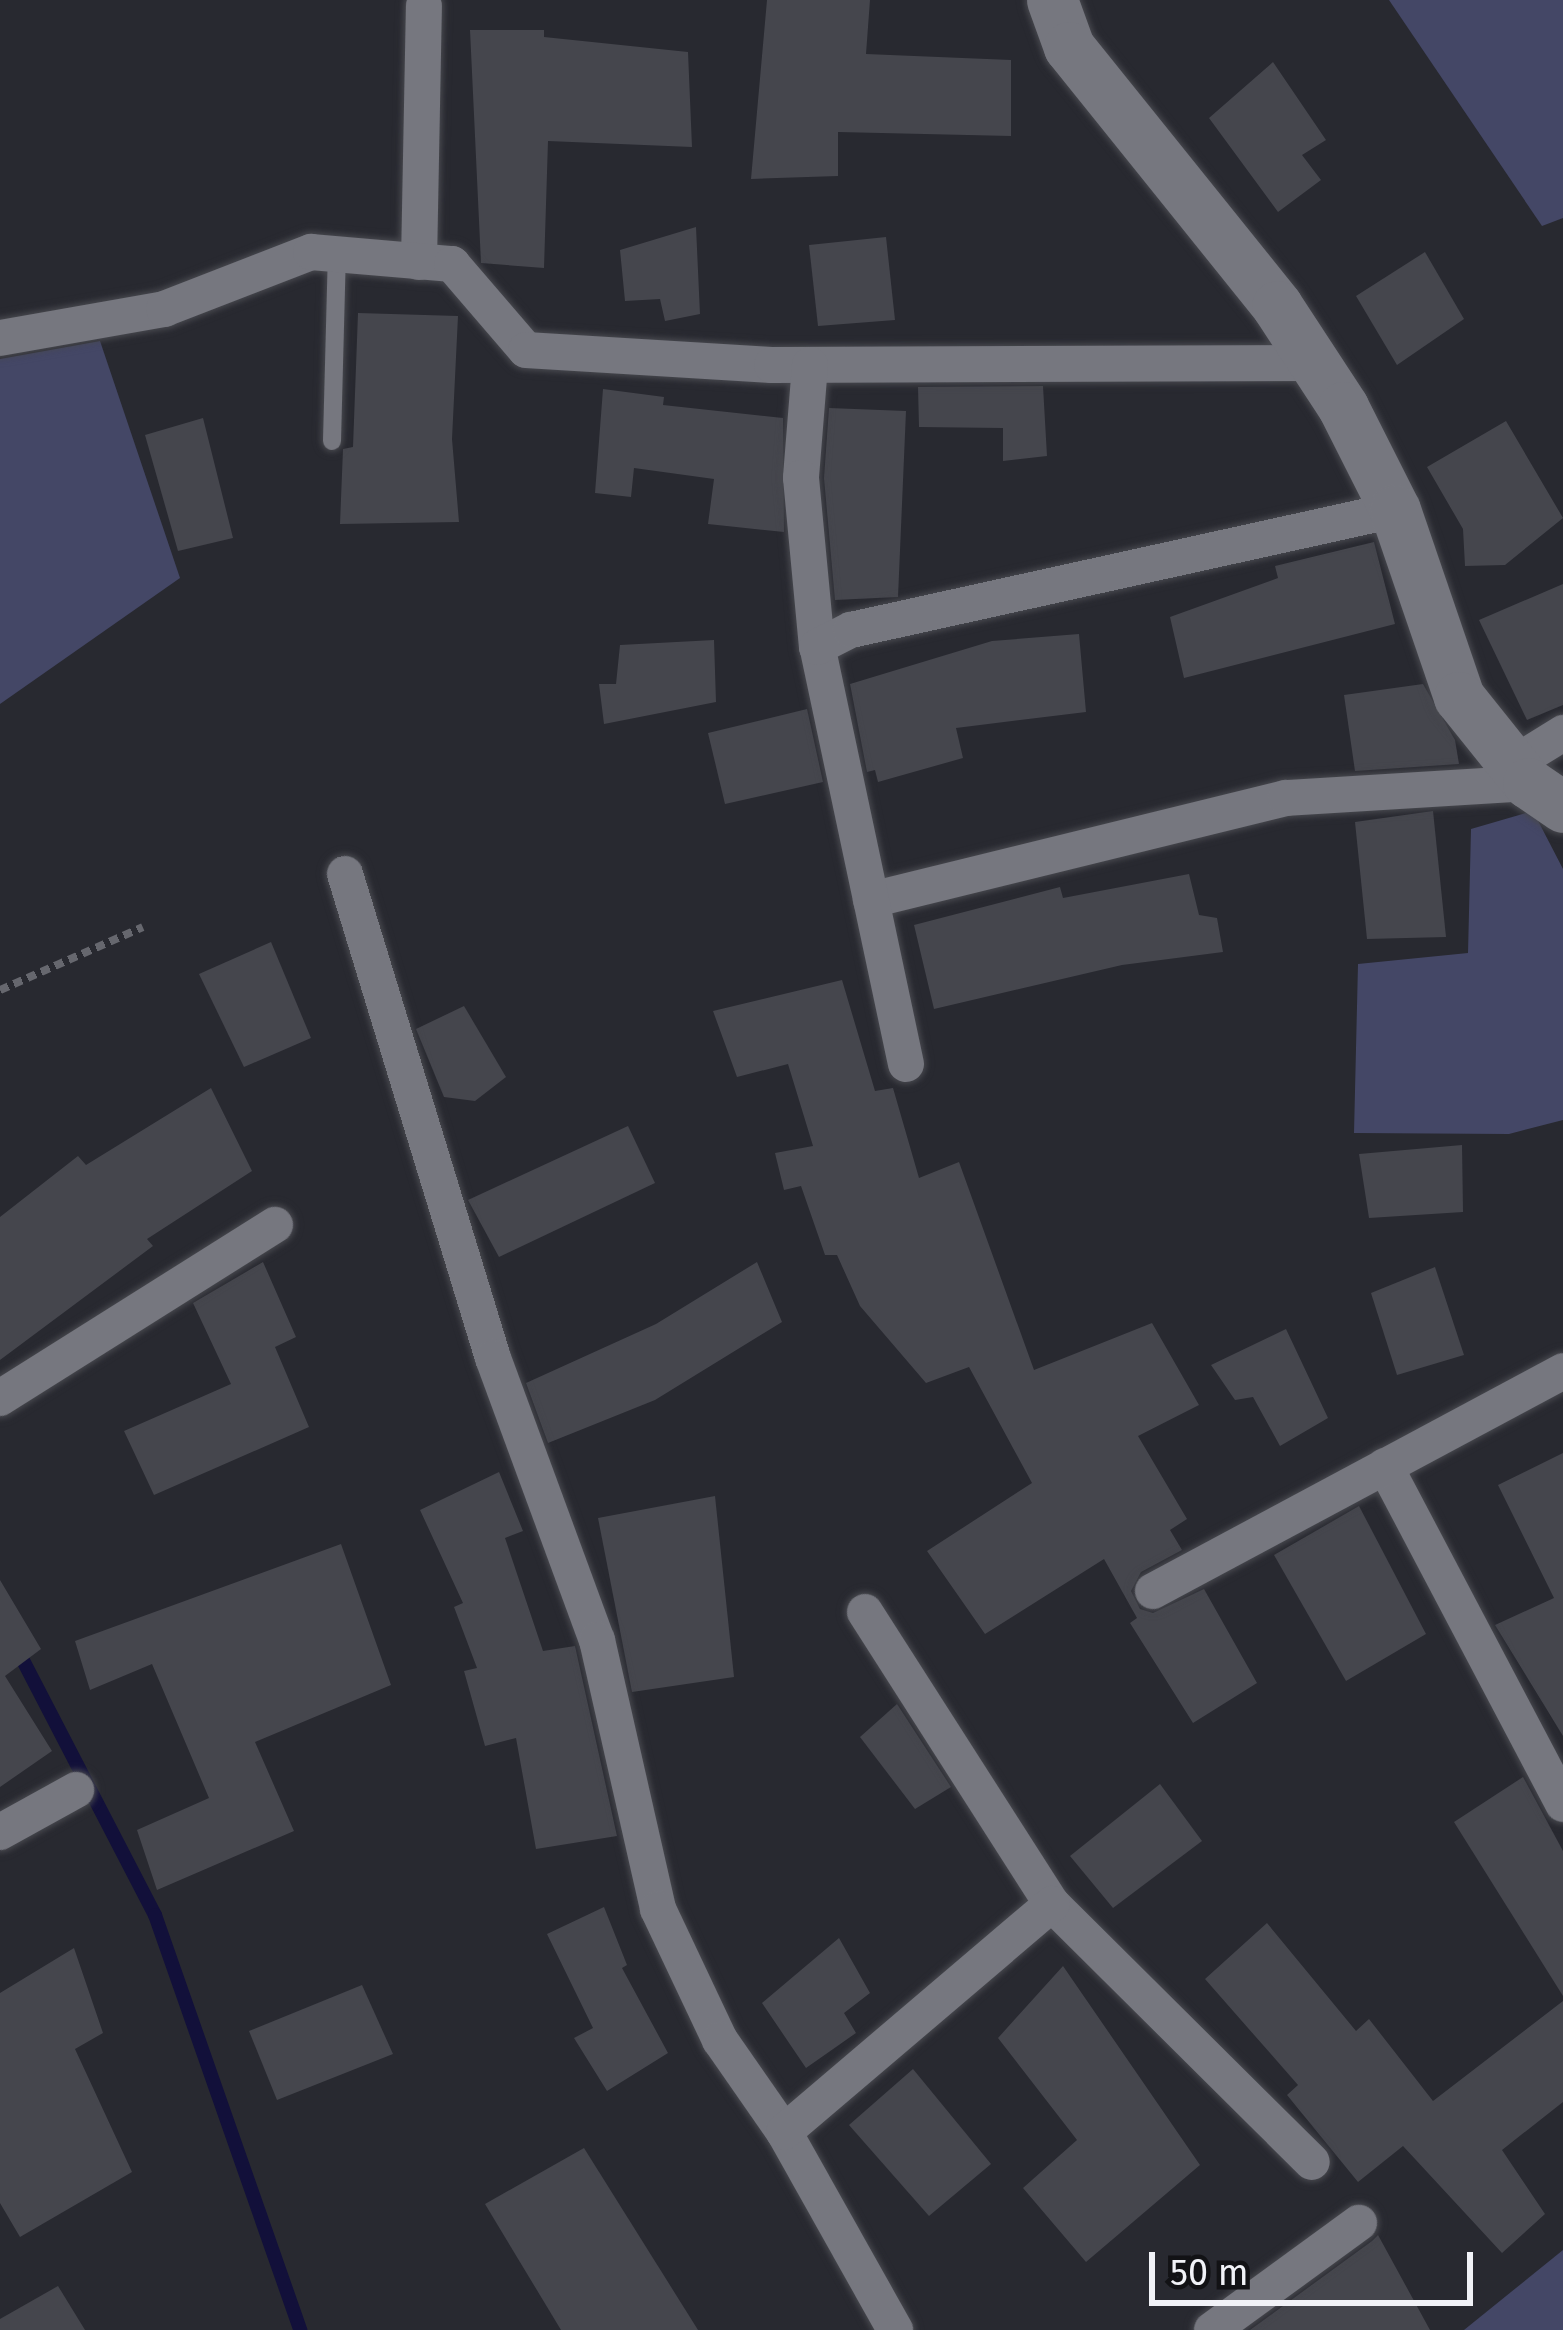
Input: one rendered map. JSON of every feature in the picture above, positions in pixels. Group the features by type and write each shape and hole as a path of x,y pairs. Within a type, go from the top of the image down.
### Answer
{"street":[{"path":"1052,0 1070,47 1313,363 1395,510 1459,697 1535,785"},
{"path":"419,262 424,6"},
{"path":"0,338 164,309 311,252 452,265 526,350 810,365 1313,363"},
{"path":"810,365 801,478 817,647 906,1064"},
{"path":"817,647 850,630 1395,510"},
{"path":"1535,785 1563,733"},
{"path":"871,900 1286,798 1535,785"},
{"path":"344,874 493,1358 597,1640 658,1909 720,2040 784,2132 895,2330"},
{"path":"0,1398 275,1225"},
{"path":"1153,1591 1563,1371"},
{"path":"1385,1466 1563,1804"},
{"path":"866,1612 1052,1904 1312,2162"},
{"path":"0,1832 76,1790"},
{"path":"784,2132 1052,1904"},
{"path":"1212,2330 1359,2223"}],"lane":[{"path":"332,441 337,254"}],"path":[{"path":"0,990 143,927"}],"shaded area":[{"path":"1389,0 1563,0 1563,218 1542,226"},
{"path":"100,341 180,578 0,704 0,359"},
{"path":"1533,811 1563,869 1563,1120 1509,1134 1354,1133 1358,964 1468,953 1471,829"},
{"path":"1563,2250 1563,2330 1464,2330"}],"building":[{"path":"767,0 870,0 866,54 1011,60 1011,136 838,132 838,176 751,179"},
{"path":"470,30 544,30 544,37 688,52 692,147 548,141 544,268 481,263"},
{"path":"1273,62 1326,140 1302,155 1321,180 1278,212 1209,118"},
{"path":"696,227 700,314 665,321 660,299 625,301 620,250"},
{"path":"886,237 895,320 818,326 809,245"},
{"path":"1425,252 1464,319 1397,365 1356,296"},
{"path":"358,313 458,316 452,439 459,522 340,524 343,449 353,447"},
{"path":"1043,386 1047,456 1003,461 1003,428 919,427 918,387"},
{"path":"603,389 664,397 663,405 783,418 784,532 708,524 714,479 634,468 631,497 595,493"},
{"path":"829,408 906,411 898,597 835,600 824,478"},
{"path":"203,418 233,538 178,551 145,435"},
{"path":"1506,421 1563,518 1505,565 1465,566 1463,529 1427,467"},
{"path":"1374,542 1395,624 1184,678 1170,617 1278,578 1275,566"},
{"path":"1563,584 1563,705 1527,720 1479,620"},
{"path":"1079,634 1086,712 956,728 963,758 878,782 875,770 867,772 850,684 992,641"},
{"path":"714,640 716,702 604,724 599,684 616,684 620,645"},
{"path":"1423,684 1455,740 1459,764 1355,771 1344,695"},
{"path":"807,709 823,782 725,804 708,733"},
{"path":"1433,811 1446,937 1367,939 1355,822"},
{"path":"1189,874 1199,915 1217,918 1223,952 1122,965 934,1009 914,925 1060,887 1063,898"},
{"path":"271,942 311,1038 244,1067 199,974"},
{"path":"842,980 875,1091 893,1088 919,1178 959,1162 1034,1370 1152,1323 1199,1405 1138,1436 1187,1519 1170,1530 1182,1550 1141,1572 1131,1591 1140,1609 1153,1613 1204,1589 1257,1683 1193,1723 1130,1623 1137,1618 1104,1559 985,1634 927,1551 1032,1483 969,1367 926,1383 860,1306 837,1255 825,1255 801,1186 784,1190 775,1153 813,1146 788,1064 737,1077 713,1011"},
{"path":"464,1006 506,1077 475,1101 444,1097 416,1029"},
{"path":"211,1088 252,1171 147,1239 153,1246 0,1360 0,1217 78,1156 86,1165"},
{"path":"628,1126 655,1183 499,1257 468,1200"},
{"path":"1462,1145 1463,1212 1369,1218 1359,1154"},
{"path":"263,1262 296,1337 275,1347 309,1427 154,1495 124,1431 231,1384 193,1303"},
{"path":"757,1262 782,1322 655,1400 548,1443 526,1383 656,1324"},
{"path":"1435,1267 1464,1355 1397,1375 1371,1293"},
{"path":"1286,1329 1328,1418 1280,1446 1253,1397 1235,1400 1211,1365"},
{"path":"1563,1453 1563,1736 1495,1625 1554,1598 1498,1485"},
{"path":"499,1472 523,1531 505,1538 543,1651 575,1646 617,1836 536,1849 516,1738 485,1746 464,1671 477,1668 454,1607 463,1603 420,1510"},
{"path":"715,1496 734,1677 632,1692 598,1518"},
{"path":"1359,1506 1426,1634 1346,1681 1274,1555"},
{"path":"341,1544 391,1685 255,1742 294,1831 157,1890 137,1830 209,1798 152,1664 90,1690 75,1641"},
{"path":"0,1580 41,1649 5,1676 52,1751 0,1787"},
{"path":"897,1704 951,1787 915,1809 860,1737"},
{"path":"1523,1777 1563,1851 1563,1996 1454,1822"},
{"path":"1160,1784 1202,1841 1113,1908 1070,1856"},
{"path":"604,1907 627,1965 622,1968 668,2053 607,2091 574,2038 593,2028 547,1934"},
{"path":"1267,1923 1356,2031 1369,2019 1433,2101 1563,2001 1563,2102 1502,2150 1545,2214 1502,2253 1403,2146 1358,2182 1287,2095 1298,2085 1205,1979"},
{"path":"839,1938 870,1993 844,2013 856,2033 806,2068 762,2003"},
{"path":"74,1948 103,2033 75,2049 132,2172 20,2237 0,2203 0,1993"},
{"path":"1063,1966 1200,2165 1086,2262 1023,2188 1077,2140 998,2038"},
{"path":"362,1985 393,2054 277,2100 249,2031"},
{"path":"913,2069 991,2164 929,2216 849,2125"},
{"path":"584,2148 698,2330 561,2330 485,2204"},
{"path":"1378,2235 1430,2330 1250,2330 1372,2241"},
{"path":"58,2286 85,2330 0,2330 0,2319"}],"waterway":[{"path":"0,1616 155,1915 300,2330"}]}
